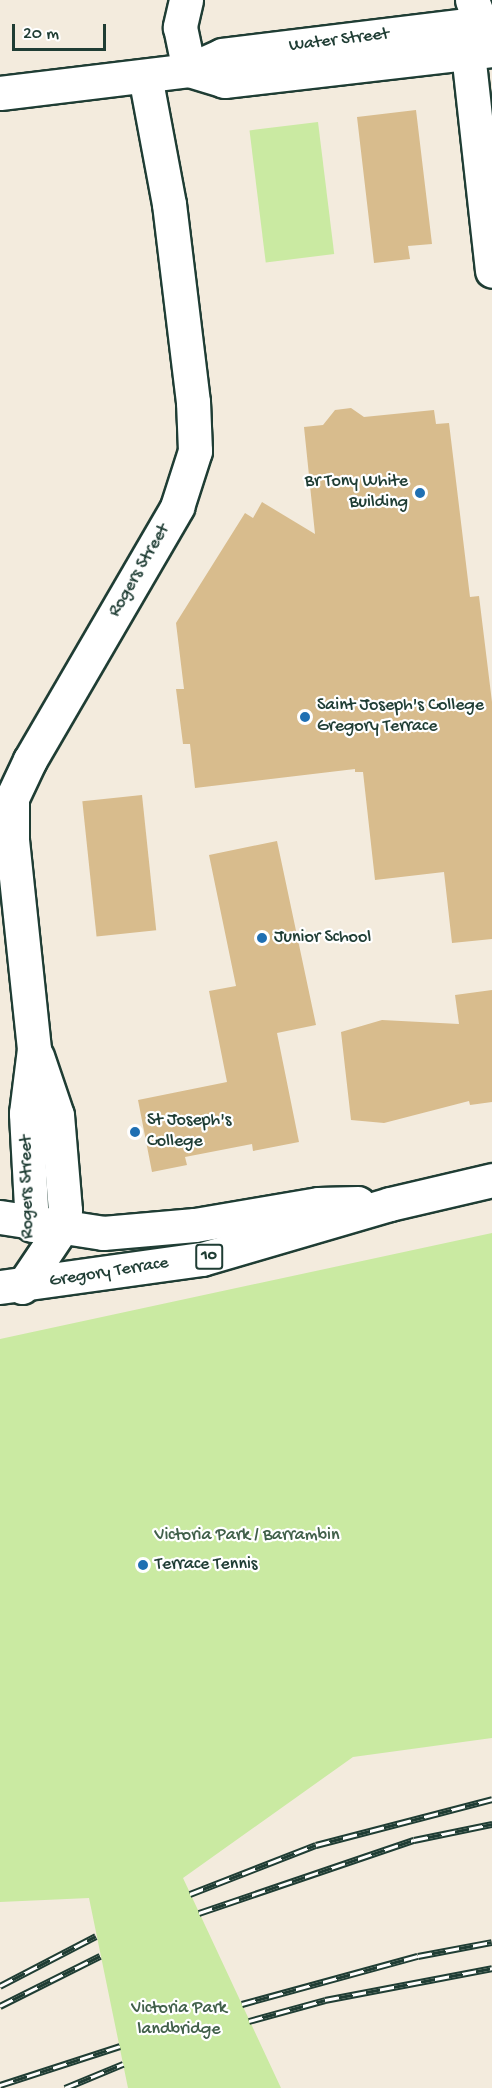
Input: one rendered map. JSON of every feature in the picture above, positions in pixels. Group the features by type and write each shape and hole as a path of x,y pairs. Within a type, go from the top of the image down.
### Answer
{"street":[{"path":"186,0 180,27 189,70"},
{"path":"481,30 492,271"},
{"name":"Water Street","path":"0,93 189,70 222,55 481,30"},
{"name":"Rogers Street","path":"11,1287 47,1227 26,1113 34,1048 12,841 12,798 30,760 177,507 195,452 193,402 169,204 145,76"},
{"name":"Gregory Terrace","path":"11,1287 202,1259 390,1204 492,1180"},
{"name":"Gregory Terrace","path":"0,1217 87,1233 156,1230 318,1204 390,1204"}],"green space":[{"path":"318,122 334,254 266,262 250,130"},
{"name":"Victoria Park / Barrambin","path":"492,1233 492,1738 353,1757 183,1878 281,2088 128,2088 89,1898 0,1902 0,1339"}],"building":[{"path":"416,110 432,244 408,246 410,259 374,263 357,117"},
{"path":"351,408 364,417 434,410 436,424 449,423 470,597 479,596 492,702 492,939 452,943 444,872 375,880 363,772 355,772 355,769 195,788 190,744 183,744 176,689 184,689 176,623 245,513 253,518 262,502 315,534 304,427 323,425 335,410"},
{"path":"142,795 156,930 97,937 82,801"},
{"path":"277,841 316,1025 277,1033 299,1142 253,1151 252,1144 185,1157 187,1165 152,1172 138,1100 227,1082 209,991 236,986 209,855"},
{"path":"492,990 492,1102 470,1105 469,1101 384,1123 351,1120 341,1032 382,1020 459,1024 455,995"}],"railway":[{"path":"190,1894 316,1845 492,1799"},
{"path":"199,1913 414,1840 492,1824"},
{"path":"0,1986 96,1936"},
{"path":"242,2004 418,1956 492,1942"},
{"path":"0,2006 100,1956"},
{"path":"249,2021 325,2000 492,1968"},
{"path":"0,2085 120,2046"},
{"path":"65,2088 123,2064"}],"place":[{"name":"Br Tony White Building","path":"420,493"},
{"name":"Saint Joseph's College Gregory Terrace","path":"305,717"},
{"name":"Junior School","path":"262,938"},
{"name":"St Joseph's College","path":"135,1132"},
{"name":"Terrace Tennis","path":"143,1565"}],"park label":[{"name":"Victoria Park landbridge","path":"179,2020"}]}
